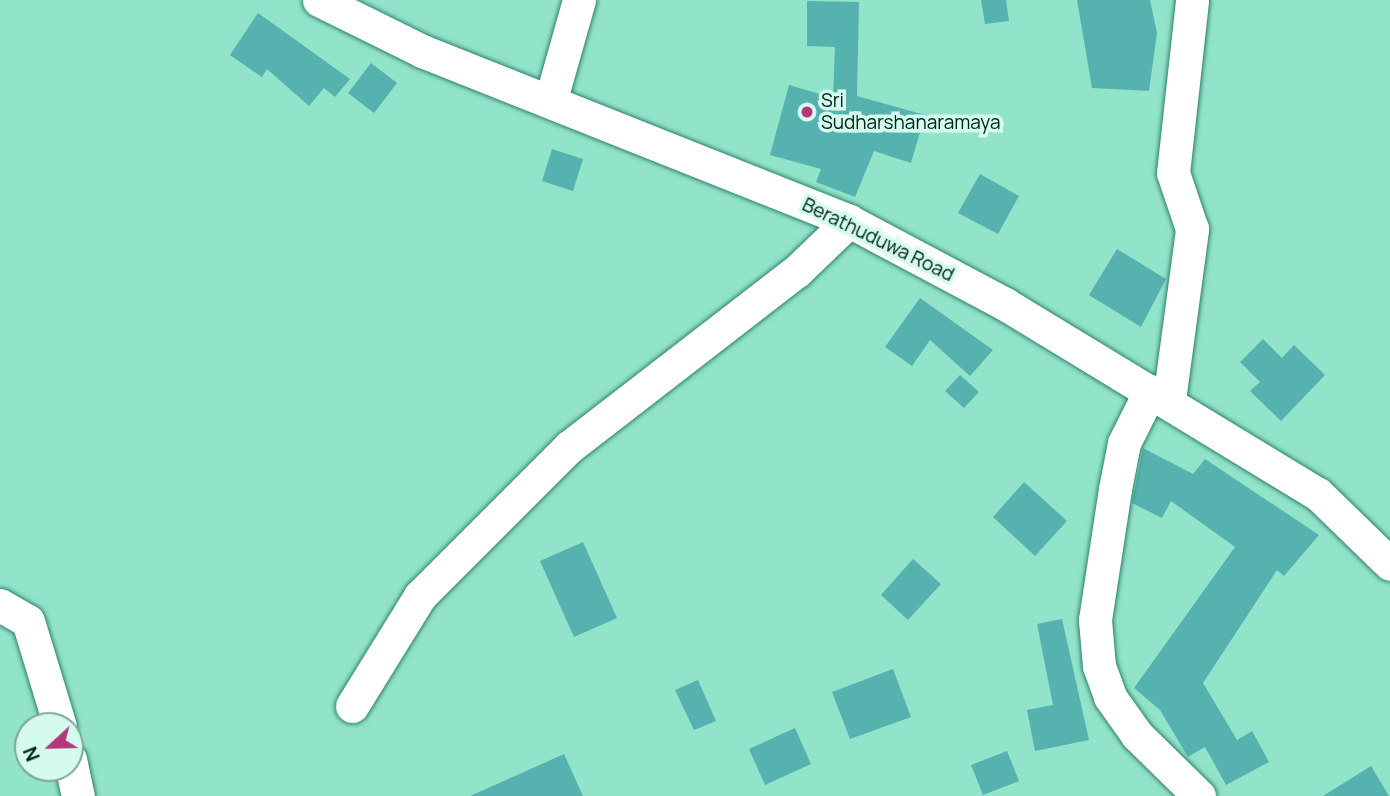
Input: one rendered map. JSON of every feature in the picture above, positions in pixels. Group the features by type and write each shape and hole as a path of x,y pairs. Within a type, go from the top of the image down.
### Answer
{"street":[{"name":"Berathuduwa Road","path":"318,0 422,51 551,99 849,221 1005,304 1318,494 1390,564"},
{"path":"551,99 579,0"},
{"path":"1192,0 1172,173 1192,229 1159,396 1124,443 1095,621 1099,666 1110,697 1137,734 1199,796"},
{"path":"352,706 420,596 569,447 788,279 849,221"},
{"path":"0,605 28,621 56,712"}],"building":[{"path":"981,0 1006,0 1009,21 985,24"},
{"path":"1077,0 1150,0 1157,33 1149,91 1092,88"},
{"path":"807,1 859,2 857,96 925,115 911,163 874,151 855,197 816,182 821,169 770,155 789,85 833,98 835,47 807,46"},
{"path":"258,13 350,79 335,97 324,88 309,106 267,69 262,77 230,55"},
{"path":"371,63 397,83 374,113 348,93"},
{"path":"552,149 583,159 573,191 542,181"},
{"path":"980,174 1019,196 998,234 958,213"},
{"path":"1117,249 1166,279 1141,327 1089,295"},
{"path":"920,298 993,350 970,376 930,340 912,366 885,347"},
{"path":"1263,339 1282,358 1294,345 1325,375 1281,421 1250,391 1260,382 1240,362"},
{"path":"960,375 979,392 964,408 945,391"},
{"path":"1143,448 1193,474 1205,459 1319,535 1284,576 1277,570 1203,683 1237,740 1252,731 1269,762 1226,785 1205,747 1188,757 1160,710 1134,688 1235,547 1171,501 1162,518 1132,503"},
{"path":"1024,482 1067,521 1035,556 993,517"},
{"path":"583,542 617,618 574,637 540,561"},
{"path":"913,559 941,584 908,620 881,595"},
{"path":"1062,619 1089,740 1035,751 1027,710 1053,705 1037,624"},
{"path":"893,669 911,717 850,739 832,692"},
{"path":"698,680 716,721 694,730 675,690"},
{"path":"795,728 811,764 765,785 749,749"},
{"path":"1007,751 1019,781 983,795 971,765"},
{"path":"564,754 583,796 470,796 524,772"},
{"path":"1371,766 1389,796 1323,796"}],"place":[{"name":"Sri Sudharshanaramaya","path":"807,112"}]}
